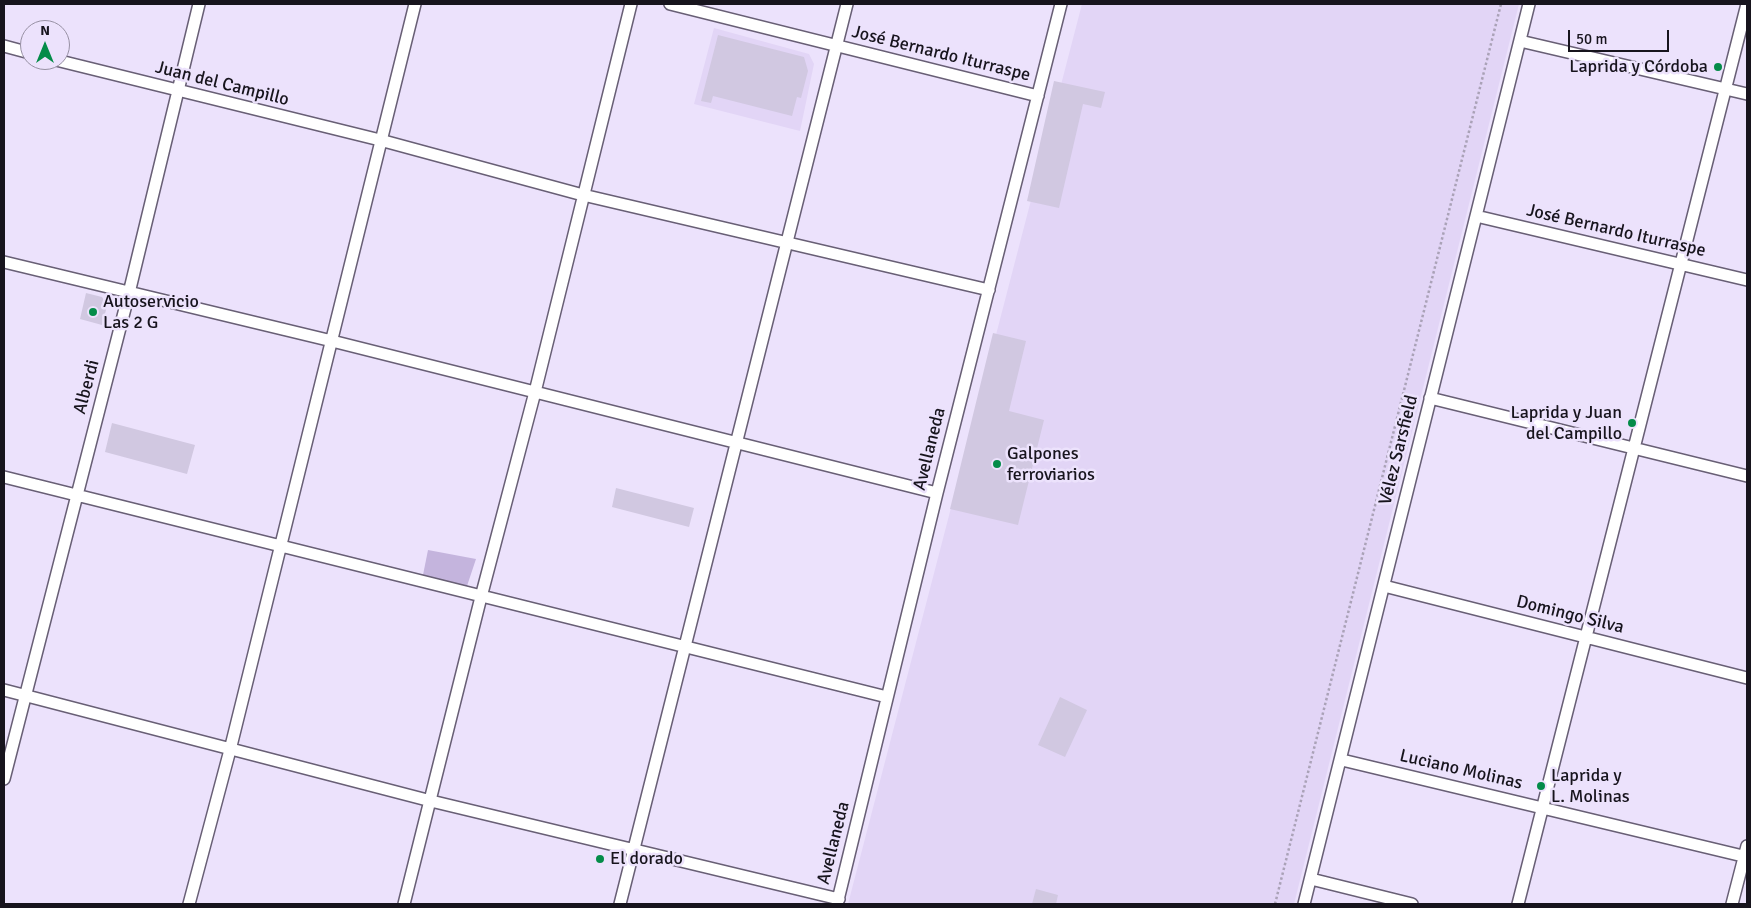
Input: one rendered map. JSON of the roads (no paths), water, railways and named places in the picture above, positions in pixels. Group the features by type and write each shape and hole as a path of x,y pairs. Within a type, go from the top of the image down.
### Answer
{"street":[{"name":"Alberdi","path":"4,779 24,695 129,293 199,4"},
{"path":"189,904 230,750 415,4"},
{"path":"404,904 481,597 535,392 631,4"},
{"name":"José Bernardo Iturraspe","path":"670,4 1038,96"},
{"path":"620,904 847,4"},
{"name":"Avellaneda","path":"838,902 937,494 1061,4"},
{"name":"Vélez Sarsfield","path":"1304,904 1342,760 1529,4"},
{"path":"1518,904 1747,4"},
{"path":"1520,41 1747,94"},
{"path":"4,46 20,50"},
{"name":"Juan del Campillo","path":"70,64 177,92 380,140 583,195 989,290"},
{"name":"José Bernardo Iturraspe","path":"1476,216 1747,280"},
{"path":"4,262 332,341 937,494"},
{"path":"1430,398 1747,476"},
{"path":"4,477 887,697"},
{"name":"Domingo Silva","path":"1384,586 1747,678"},
{"path":"4,690 430,801 838,902"},
{"name":"Luciano Molinas","path":"1342,760 1543,808 1746,853"},
{"path":"1732,904 1746,853"},
{"path":"1311,879 1412,904"}],"place":[{"name":"Laprida y Córdoba","path":"1718,67"},
{"name":"Autoservicio Las 2 G","path":"93,312"},
{"name":"Laprida y Juan del Campillo","path":"1632,423"},
{"name":"Galpones ferroviarios","path":"997,464"},
{"name":"Laprida y L. Molinas","path":"1541,786"},
{"name":"El dorado","path":"600,859"}]}
